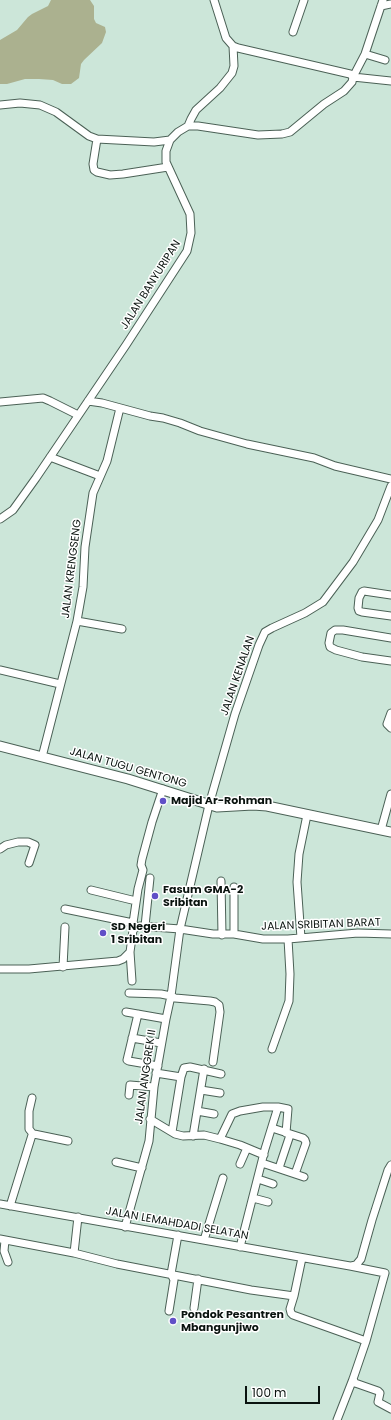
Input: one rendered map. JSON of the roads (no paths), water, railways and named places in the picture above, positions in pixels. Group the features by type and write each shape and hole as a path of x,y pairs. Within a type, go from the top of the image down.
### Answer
{"main road":[{"name":"JALAN TUGU GENTONG","path":"0,746 128,779 209,805 226,807 253,805 267,806 391,832"}],"street":[{"path":"188,126 196,110 220,88 232,73 234,66 232,46 223,31 214,0"},
{"path":"294,32 304,0"},
{"path":"0,105 20,103 40,105 56,112 89,136 97,139 154,142 170,140 178,132 188,126 198,126 258,135 282,134 290,132 324,104 344,91 352,82 365,54 382,3 391,4"},
{"path":"232,46 268,56 350,74 353,77 391,81"},
{"path":"365,54 384,60"},
{"path":"97,139 93,164 94,170 97,172 110,175 168,167"},
{"name":"JALAN BANYURIPAN","path":"0,519 14,510 187,251 190,244 191,233 190,214 168,167 166,152 170,140"},
{"path":"0,402 42,398 78,415"},
{"path":"88,401 180,422 200,431 246,444 314,458 335,466 391,479"},
{"name":"JALAN KRENGSENG","path":"42,757 77,621 83,587 84,546 93,493 108,461 120,408"},
{"path":"50,457 100,476"},
{"name":"JALAN KENALAN","path":"180,929 209,805 239,701 262,637 272,628 305,613 323,602 353,562 378,520 391,486"},
{"path":"391,595 364,591 359,598 358,608 359,611 362,612 391,616"},
{"path":"77,621 122,629"},
{"path":"391,638 337,630 331,633 329,641 330,647 336,650 362,657 391,662"},
{"path":"0,670 60,684"},
{"path":"391,713 387,724 391,728"},
{"path":"132,981 130,952 136,901 143,871 141,865 152,822 163,790"},
{"path":"381,830 391,794"},
{"path":"301,938 297,882 299,854 307,815"},
{"path":"0,850 6,845 15,842 28,842 36,845 29,864"},
{"path":"145,926 150,878"},
{"path":"221,881 222,935"},
{"path":"234,887 234,934"},
{"path":"138,889 149,891"},
{"path":"91,890 136,901"},
{"path":"65,909 134,926"},
{"name":"JALAN SRIBITAN BARAT","path":"134,926 180,929 222,935 234,934 263,939 288,939 358,933 391,934"},
{"path":"62,967 66,927"},
{"name":"JALAN ANGGREK II","path":"125,1227 148,1144 154,1087 171,996 180,929"},
{"path":"272,1049 289,1001 290,974 288,939"},
{"path":"0,969 62,967 118,961 123,959 130,952"},
{"path":"130,993 160,994 175,998 210,1001 219,1005 220,1012 212,1062"},
{"path":"126,1012 166,1019"},
{"path":"138,1014 127,1060 181,1077"},
{"path":"132,1038 161,1043"},
{"path":"172,1132 181,1077 184,1068 204,1069 220,1074"},
{"path":"193,1136 204,1069"},
{"path":"129,1095 130,1085 154,1087"},
{"path":"201,1090 220,1093"},
{"path":"32,1098 29,1111 29,1130 33,1134 68,1141"},
{"path":"240,1247 278,1107"},
{"path":"220,1139 229,1118 234,1113 251,1108 278,1107 288,1109 288,1134 279,1168"},
{"path":"197,1111 214,1114"},
{"path":"150,1119 172,1132 183,1136 204,1135 247,1148 279,1168 304,1177"},
{"path":"272,1128 303,1138 306,1143 295,1174"},
{"path":"10,1206 33,1134"},
{"path":"240,1164 247,1148"},
{"path":"116,1162 142,1168"},
{"path":"350,1266 356,1264 361,1259 372,1220 388,1170 391,1165"},
{"path":"204,1240 223,1178"},
{"path":"258,1179 273,1184"},
{"path":"253,1198 268,1202"},
{"name":"JALAN LEMAHDADI SELATAN","path":"0,1204 385,1273 366,1341"},
{"path":"74,1252 78,1217"},
{"path":"169,1311 174,1280 171,1274 178,1235"},
{"path":"8,1262 4,1251 3,1239 74,1252 117,1264 294,1296"},
{"path":"302,1258 290,1309 293,1316 366,1341 337,1420"},
{"path":"194,1308 198,1279"},
{"path":"353,1379 355,1383 378,1391 380,1394 378,1402 391,1409"}],"place":[{"name":"Majid Ar-Rohman","path":"163,801"},
{"name":"Fasum GMA-2 Sribitan","path":"155,896"},
{"name":"SD Negeri 1 Sribitan","path":"103,933"},
{"name":"Pondok Pesantren Mbangunjiwo","path":"173,1321"}]}
